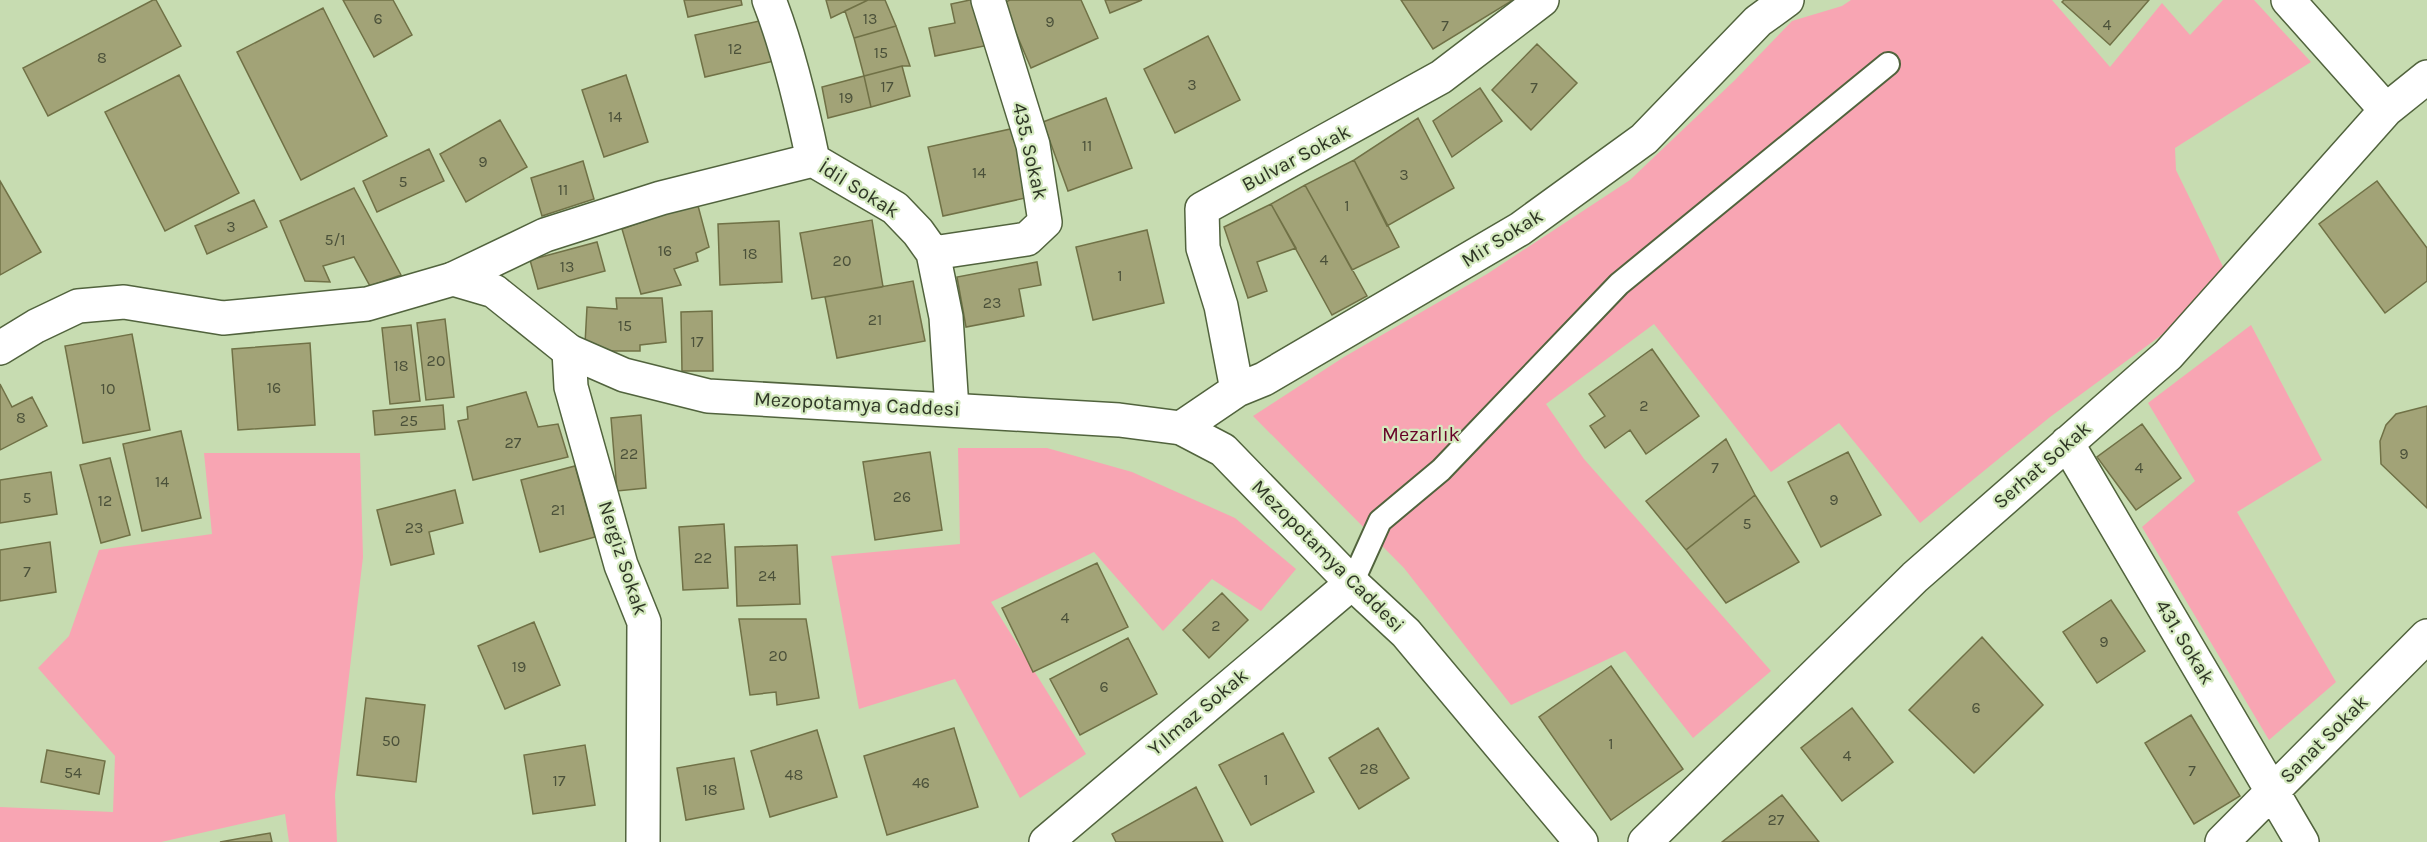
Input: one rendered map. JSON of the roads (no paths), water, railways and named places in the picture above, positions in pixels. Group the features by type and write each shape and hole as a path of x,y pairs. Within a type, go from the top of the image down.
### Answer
{"street":[{"name":"İdil Sokak","path":"770,0 804,118 813,160 895,208 918,232 933,253 946,317 952,409"},
{"name":"435. Sokak","path":"933,253 1027,239 1046,222 1033,145 988,0"},
{"name":"Bulvar Sokak","path":"1237,390 1221,306 1203,248 1202,208 1441,77 1542,0"},
{"name":"Mir Sokak","path":"1181,428 1237,390 1264,379 1520,230 1644,139 1758,21 1787,0"},
{"path":"2288,0 2386,110"},
{"name":"Serhat Sokak","path":"1645,842 1915,577 2168,355 2386,110 2427,77"},
{"path":"0,348 36,326 78,306 124,302 222,318 367,304 453,279 545,235 661,198 813,160"},
{"name":"Mezopotamya Caddesi","path":"453,279 494,291 569,351 624,375 708,396 1119,420 1181,428 1223,450 1352,583 1406,633 1581,842"},
{"name":"Nergiz Sokak","path":"569,351 571,387 621,565 644,622 643,842"},
{"name":"431. Sokak","path":"2067,443 2273,789 2302,842"},
{"name":"Yılmaz Sokak","path":"1046,842 1352,583"},
{"name":"Sanat Sokak","path":"2222,842 2427,636"}],"lane":[{"path":"1352,583 1380,521 1441,470 1619,284 1887,64"}],"park label":[{"name":"Mezarlık","path":"1421,434"}]}
